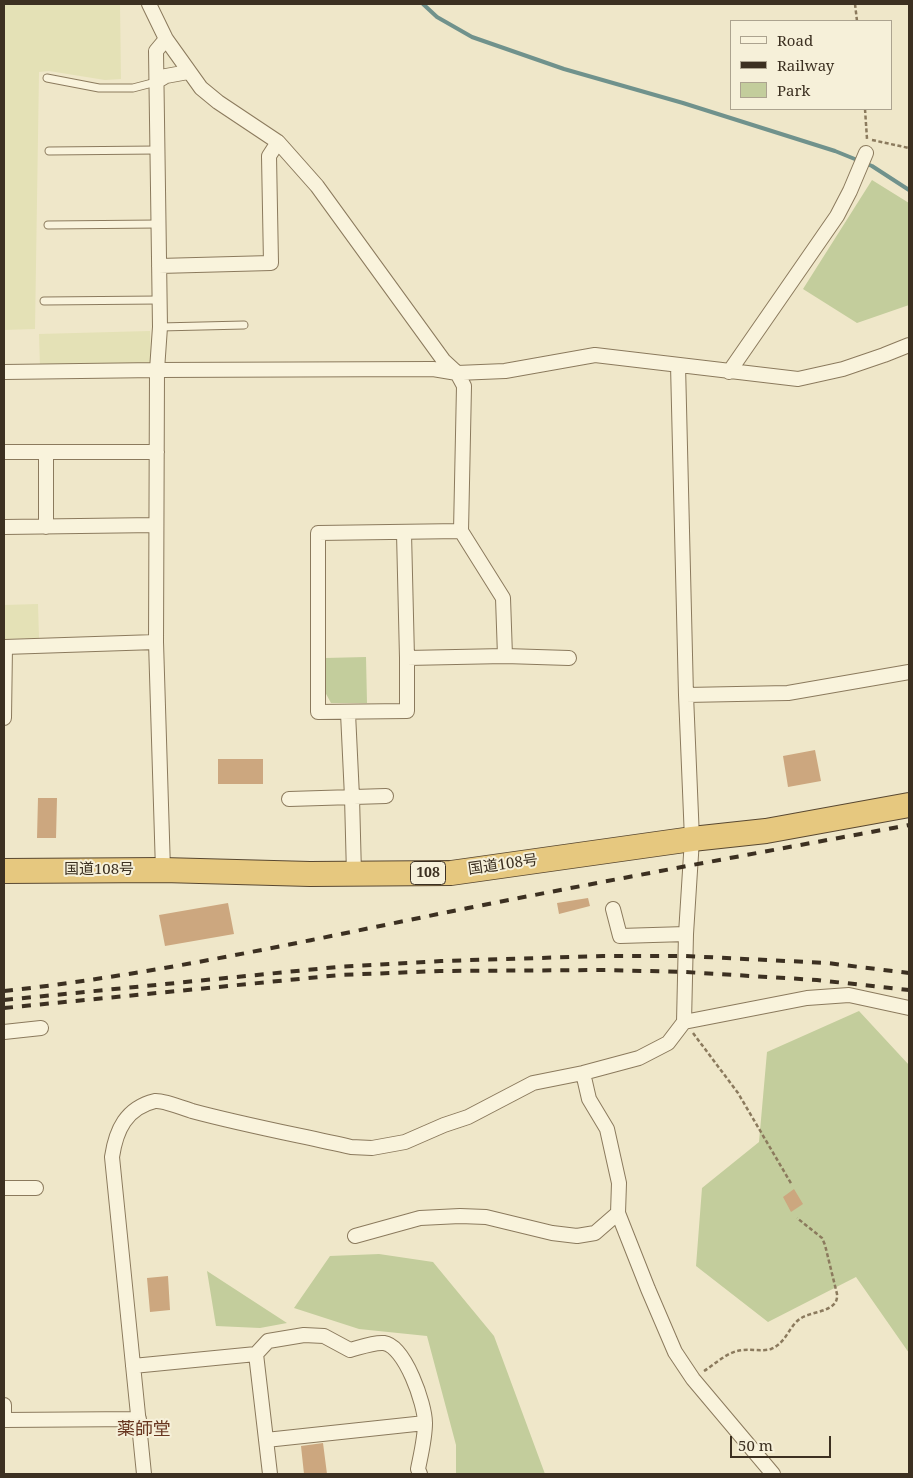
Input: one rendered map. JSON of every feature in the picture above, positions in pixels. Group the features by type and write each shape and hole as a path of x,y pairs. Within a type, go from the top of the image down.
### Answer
{"highway":[{"name":"国道108号","path":"4,871 163,870 310,874 451,873 692,838 766,831 909,805"}],"street":[{"path":"149,4 166,39 201,88 218,102 278,142 317,186 444,361 457,373 464,386 461,531 504,598 505,656"},
{"path":"163,870 156,642 157,370 160,300 156,51 166,39"},
{"path":"156,82 166,76 188,72"},
{"path":"159,266 271,263 269,156 278,142"},
{"path":"729,372 837,216 866,153"},
{"path":"4,372 433,369 457,373 505,371 595,355 798,379 843,369 909,344"},
{"path":"144,1474 112,1157 115,1137 125,1119 140,1108 157,1101 210,1116 332,1143 351,1147 372,1148 405,1142 468,1117 533,1083 583,1073 639,1058 668,1043 684,1022 686,934 692,838 686,695 678,365"},
{"path":"4,452 157,452"},
{"path":"46,452 46,526"},
{"path":"4,527 156,526"},
{"path":"404,533 408,658 407,711 318,712 318,533 461,531"},
{"path":"4,718 4,647 156,642"},
{"path":"408,658 505,656 569,658"},
{"path":"686,695 788,693 909,672"},
{"path":"348,712 354,874"},
{"path":"289,799 386,796"},
{"path":"613,910 620,936 686,934"},
{"path":"684,1022 807,998 849,995 909,1008"},
{"path":"4,1032 41,1028"},
{"path":"583,1073 590,1099 607,1129 618,1183 618,1213 675,1352 693,1379 774,1474"},
{"path":"4,1188 36,1188"},
{"path":"355,1236 420,1218 460,1216 486,1217 552,1233 577,1236 595,1233 618,1213"},
{"path":"133,1366 256,1354 268,1341 304,1335 324,1336 350,1350 377,1343 386,1343 396,1349 419,1393 425,1423 418,1469 420,1474"},
{"path":"256,1354 270,1474"},
{"path":"4,1405 4,1420 139,1419"},
{"path":"266,1440 425,1423"}],"lane":[{"path":"47,78 99,88 133,88 156,82"},
{"path":"49,151 157,150"},
{"path":"48,225 158,224"},
{"path":"44,301 160,300"},
{"path":"160,327 244,326"}],"path":[{"path":"855,4 857,20"},
{"path":"865,110 868,139 909,148"},
{"path":"684,1022 738,1093 792,1185"},
{"path":"693,1379 737,1351 769,1350 783,1342 793,1325 803,1318 834,1305 838,1300 825,1245 818,1233 797,1218"}],"shaded area":[{"path":"4,4 120,4 121,79 105,80 49,71 39,72 35,329 4,330"},
{"path":"150,331 151,365 40,367 39,334"},
{"path":"38,604 39,638 4,639 4,605"}],"green space":[{"path":"872,180 909,203 909,305 857,323 803,289"},
{"path":"366,657 367,703 331,703 325,692 325,658"},
{"path":"859,1011 909,1065 909,1353 856,1277 768,1322 696,1266 702,1188 759,1142 767,1052"},
{"path":"379,1254 433,1262 494,1336 545,1474 456,1474 456,1445 427,1336 359,1329 294,1308 330,1256"},
{"path":"207,1271 287,1323 260,1328 216,1326"}],"building":[{"path":"815,750 821,781 788,787 783,756"},
{"path":"218,759 263,759 263,784 218,784"},
{"path":"38,798 57,798 56,838 37,838"},
{"path":"588,898 590,906 559,914 557,903"},
{"path":"228,903 234,934 165,946 159,915"},
{"path":"794,1189 803,1204 791,1212 783,1197"},
{"path":"168,1276 170,1310 150,1312 147,1278"},
{"path":"323,1443 327,1474 304,1474 301,1446"}],"waterway":[{"path":"423,4 437,17 472,37 564,69 683,103 835,151 872,166 909,190"}],"railway":[{"path":"4,991 62,984 179,965 468,908 909,825"},
{"path":"4,1000 337,967 441,961 603,956 686,956 827,963 909,973"},
{"path":"4,1008 340,975 440,971 606,970 685,972 817,980 909,990"}],"district":[{"name":"薬師堂","path":"144,1430"}]}
